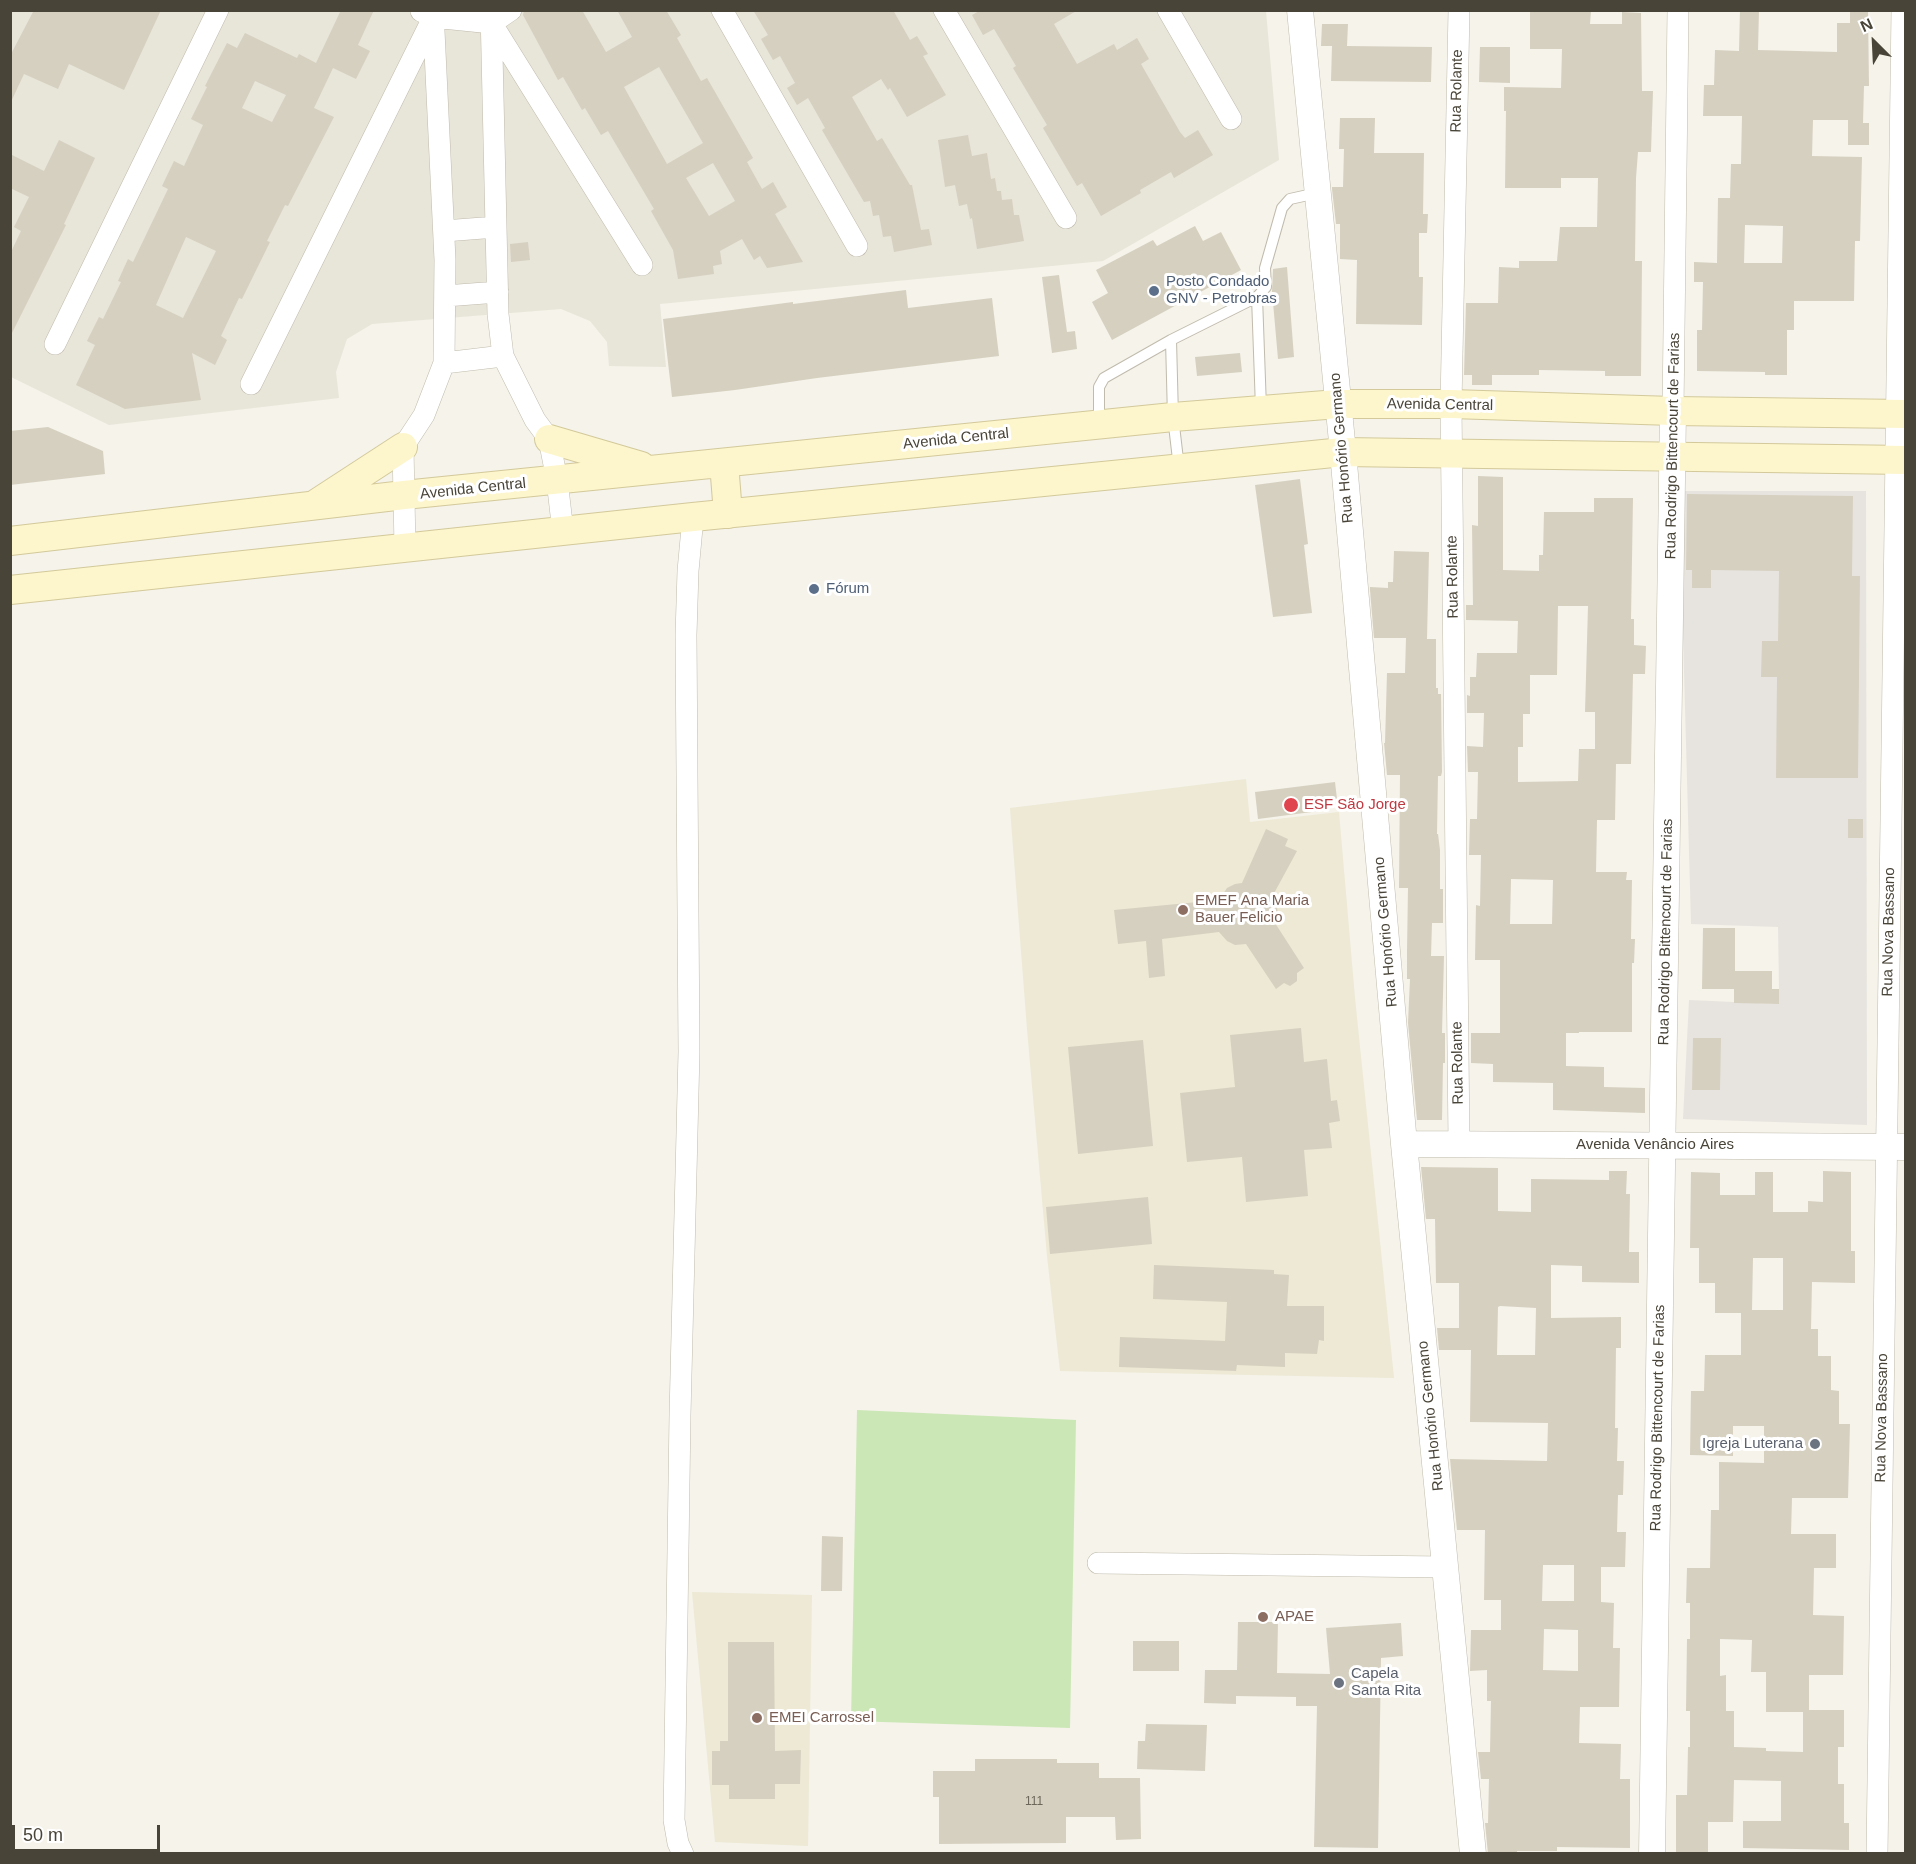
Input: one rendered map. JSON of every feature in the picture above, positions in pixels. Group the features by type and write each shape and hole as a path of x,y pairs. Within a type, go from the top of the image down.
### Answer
{"main road":[{"name":"Avenida Central","path":"10,541 404,495 1173,417 1338,404 1451,404 1673,411 1901,414"},
{"path":"549,440 655,470"},
{"path":"311,507 403,447"},
{"path":"10,591 693,517 1343,452 1673,458 1900,459"},
{"path":"724,463 728,514"}],"street":[{"path":"55,344 218,10"},
{"path":"429,13 491,17 511,10"},
{"path":"722,10 857,246"},
{"path":"944,10 1066,218"},
{"path":"1168,10 1231,119"},
{"name":"Rua Honório Germano","path":"1300,10 1343,452 1404,1144 1473,1854"},
{"name":"Rua Rolante","path":"1459,10 1451,404 1459,1143"},
{"name":"Rua Rodrigo Bittencourt de Farias","path":"1652,1854 1678,10"},
{"name":"Rua Nova Bassano","path":"1877,1854 1896,1147 1902,10"},
{"path":"405,548 403,447 424,415 444,363 444,231 429,13"},
{"path":"251,384 429,13"},
{"path":"491,17 498,314 503,356 549,440 557,480 563,532"},
{"path":"491,17 642,265"},
{"path":"444,231 496,227"},
{"path":"445,296 498,292"},
{"path":"444,363 503,356"},
{"path":"683,1854 678,1843 674,1820 680,1415 689,1052 686,634 693,517"},
{"name":"Avenida Venâncio Aires","path":"1404,1144 1896,1147"},
{"path":"1098,1563 1445,1567"}],"lane":[{"path":"1099,425 1100,387 1104,378 1171,340 1257,297 1266,287 1265,268 1282,208 1290,199 1318,193"},
{"path":"1257,297 1261,410"},
{"path":"1171,340 1173,417 1179,468"}],"shaded area":[{"path":"10,11 1266,11 1279,160 1103,261 660,304 666,367 609,366 607,342 590,321 561,309 372,324 347,339 336,372 339,398 109,425 11,377"},
{"path":"1679,491 1866,491 1867,1125 1683,1119 1689,1000 1778,1004 1779,989 1778,927 1691,924"},
{"path":"1246,779 1250,822 1339,812 1355,998 1394,1378 1060,1371 1047,1256 1010,808"},
{"name":"EMEI Carrossel","path":"692,1592 812,1595 808,1846 715,1842"}],"green space":[{"path":"857,1410 1076,1420 1070,1728 851,1721"}],"building":[{"path":"34,10 161,10 124,90 69,64 58,89 24,74 10,104 10,56"},
{"path":"341,10 374,10 358,45 370,51 356,79 333,68 314,108 334,117 288,206 285,205 242,299 239,298 221,336 227,340 215,365 192,353 201,400 125,409 76,385 95,345 87,341 99,317 103,319 121,282 118,281 128,259 133,262 168,189 162,186 174,161 184,166 203,125 191,119 227,43 237,48 245,33 297,58 299,54 316,63","holes":["255,81 286,95 272,122 242,108","186,237 216,251 183,318 156,305"]},
{"path":"524,10 582,10 606,52 632,37 617,10 666,10 681,35 677,38 701,81 707,78 753,158 747,162 762,189 773,182 787,207 775,214 803,262 767,268 760,256 754,260 742,239 720,251 722,264 713,266 714,274 678,279 673,250 651,211 654,209 608,131 601,135 585,108 582,110 563,77 558,80 523,15","holes":["659,67 703,143 667,164 624,87","713,163 735,201 709,216 686,178"]},
{"path":"753,10 893,10 910,40 917,36 928,54 923,56 946,95 907,117 890,88 888,90 881,79 852,97 877,141 882,138 912,185 921,230 929,229 932,245 894,252 891,236 883,237 879,215 873,216 870,201 864,202 822,130 825,128 808,98 797,105 787,88 795,83 780,56 773,60 761,39 768,35"},
{"path":"981,10 1078,10 1054,24 1077,64 1114,44 1117,50 1137,38 1149,59 1141,64 1180,132 1185,138 1198,130 1213,155 1174,178 1171,172 1140,190 1141,193 1101,216 1082,183 1077,186 1043,128 1047,125 1013,68 1016,66 994,29 983,35 972,15"},
{"path":"1530,10 1591,11 1590,24 1622,24 1622,12 1641,13 1642,91 1653,91 1651,152 1638,152 1636,178 1635,261 1642,261 1641,376 1605,376 1605,371 1539,370 1539,375 1492,375 1492,385 1472,385 1472,375 1464,375 1466,303 1498,303 1499,267 1519,268 1519,261 1557,261 1560,227 1597,227 1598,178 1561,178 1561,188 1505,188 1504,87 1561,88 1562,49 1530,49"},
{"path":"1740,10 1759,10 1758,50 1837,52 1837,23 1850,23 1850,10 1868,10 1869,86 1864,86 1863,123 1869,123 1869,145 1848,145 1848,120 1813,120 1812,156 1862,157 1860,241 1855,241 1854,301 1794,301 1794,330 1787,330 1787,375 1765,375 1765,372 1697,371 1697,330 1702,330 1703,282 1694,282 1694,262 1717,263 1718,198 1730,198 1731,164 1741,164 1742,116 1703,116 1704,85 1714,85 1715,50 1739,51","holes":["1745,225 1783,226 1782,263 1744,263"]},
{"path":"1322,24 1348,24 1347,46 1432,47 1431,82 1331,81 1332,46 1321,46"},
{"path":"1480,47 1510,47 1510,83 1479,82"},
{"path":"1340,118 1375,118 1374,153 1424,153 1423,214 1428,214 1427,233 1419,233 1419,277 1423,277 1422,325 1356,324 1357,260 1340,259 1340,224 1336,224 1332,189 1332,187 1343,187 1344,149 1339,149"},
{"path":"968,135 972,156 987,153 991,179 995,178 997,191 1001,191 1002,200 1012,199 1014,215 1019,215 1024,241 977,249 972,218 970,219 967,204 959,206 955,185 945,187 938,140"},
{"path":"59,140 95,158 64,224 66,225 10,337 10,254 21,231 14,227 29,197 10,188 10,154 44,171"},
{"path":"1195,226 1203,241 1221,232 1241,270 1112,340 1092,302 1108,293 1096,270 1153,240 1157,246"},
{"path":"528,242 530,260 511,262 510,244"},
{"path":"1287,267 1294,357 1278,359 1272,291 1273,269"},
{"path":"1059,275 1067,332 1075,331 1077,349 1052,353 1042,277"},
{"path":"906,290 908,308 992,298 999,356 672,397 663,319"},
{"path":"1240,353 1242,372 1197,376 1195,357"},
{"path":"48,427 103,451 105,474 10,485 10,431"},
{"path":"1478,476 1503,477 1503,570 1539,571 1539,555 1543,555 1544,512 1594,512 1594,498 1633,498 1631,619 1634,619 1634,645 1646,646 1645,674 1633,674 1631,764 1616,764 1615,820 1597,820 1596,872 1627,872 1626,880 1632,880 1631,939 1635,939 1634,963 1632,963 1632,1032 1566,1033 1566,1066 1604,1067 1604,1087 1645,1088 1645,1113 1553,1110 1553,1083 1493,1082 1493,1064 1471,1063 1471,1033 1500,1033 1500,960 1475,960 1476,905 1480,906 1481,855 1469,855 1470,819 1477,819 1478,772 1468,772 1467,746 1483,747 1484,713 1467,713 1467,695 1470,696 1470,677 1476,677 1477,653 1517,653 1518,621 1466,620 1466,605 1473,605 1472,525 1478,526","holes":["1558,606 1588,606 1585,712 1595,712 1595,749 1579,749 1578,781 1518,782 1518,747 1523,747 1523,714 1530,714 1530,675 1557,675","1511,879 1553,880 1552,924 1510,924"]},
{"path":"1300,479 1308,544 1304,545 1312,613 1273,617 1255,485"},
{"path":"1687,494 1853,496 1852,576 1860,576 1858,778 1776,778 1777,677 1761,677 1762,641 1778,641 1779,571 1711,570 1711,588 1692,588 1692,570 1686,570"},
{"path":"1394,551 1429,552 1427,639 1436,639 1436,688 1438,688 1438,694 1441,694 1442,772 1441,776 1438,776 1437,834 1440,850 1440,889 1443,889 1443,923 1432,923 1431,956 1444,956 1442,1033 1445,1033 1445,1063 1443,1063 1442,1120 1417,1120 1408,1023 1410,979 1407,979 1408,888 1399,888 1400,775 1387,775 1384,743 1387,673 1405,673 1406,638 1374,638 1370,587 1388,588 1388,582 1393,582"},
{"name":"ESF São Jorge","path":"1335,782 1337,799 1326,800 1327,810 1258,819 1255,792"},
{"path":"1848,819 1863,819 1863,838 1848,838"},
{"path":"1266,829 1288,839 1285,846 1297,851 1272,897 1277,907 1278,916 1275,923 1304,968 1297,973 1297,981 1290,986 1284,983 1276,989 1246,944 1235,945 1227,941 1219,932 1162,939 1165,976 1149,978 1146,941 1118,944 1114,910 1219,900 1227,888 1242,883"},
{"path":"1703,928 1735,928 1735,971 1772,971 1772,989 1779,989 1779,1004 1734,1003 1734,989 1702,989"},
{"path":"1301,1028 1304,1062 1327,1059 1331,1101 1337,1100 1340,1121 1329,1123 1332,1148 1304,1150 1308,1196 1246,1202 1242,1157 1187,1162 1180,1093 1235,1087 1230,1035"},
{"path":"1693,1038 1721,1038 1720,1090 1692,1090"},
{"path":"1143,1040 1153,1146 1078,1154 1068,1047"},
{"path":"1421,1167 1498,1168 1498,1211 1531,1212 1531,1179 1609,1180 1609,1171 1627,1171 1626,1194 1630,1194 1629,1252 1639,1252 1639,1283 1582,1282 1582,1266 1551,1265 1551,1318 1621,1317 1621,1348 1616,1348 1615,1428 1618,1428 1617,1461 1624,1461 1623,1495 1618,1495 1617,1532 1626,1532 1625,1567 1601,1567 1601,1602 1614,1603 1613,1648 1620,1648 1619,1707 1580,1707 1579,1743 1621,1744 1620,1779 1630,1779 1630,1848 1557,1847 1557,1851 1488,1854 1485,1823 1488,1823 1489,1779 1481,1779 1478,1752 1490,1752 1491,1701 1487,1701 1487,1670 1470,1671 1471,1630 1501,1630 1501,1600 1484,1600 1485,1530 1457,1530 1450,1459 1547,1461 1548,1423 1470,1422 1471,1350 1439,1350 1437,1328 1459,1328 1459,1283 1436,1283 1435,1219 1426,1219","holes":["1498,1307 1536,1308 1535,1355 1497,1355","1543,1565 1574,1565 1574,1601 1542,1601","1544,1629 1578,1630 1578,1671 1543,1670"]},
{"path":"1823,1171 1851,1172 1851,1251 1855,1251 1855,1283 1812,1282 1811,1329 1818,1329 1818,1356 1831,1356 1831,1390 1839,1391 1839,1424 1850,1424 1848,1498 1792,1498 1791,1534 1836,1534 1836,1568 1814,1568 1813,1615 1844,1616 1843,1675 1809,1675 1809,1710 1844,1710 1844,1747 1838,1747 1838,1784 1844,1784 1844,1823 1849,1823 1849,1850 1743,1848 1743,1821 1781,1821 1781,1781 1734,1780 1733,1822 1708,1822 1708,1854 1676,1854 1676,1795 1687,1795 1688,1747 1690,1747 1690,1711 1686,1711 1687,1639 1690,1639 1690,1603 1686,1603 1687,1568 1710,1568 1711,1510 1719,1510 1719,1462 1764,1463 1764,1426 1733,1426 1733,1456 1690,1455 1691,1391 1704,1391 1705,1355 1741,1355 1741,1313 1715,1313 1715,1283 1699,1283 1699,1248 1690,1248 1691,1172 1720,1173 1720,1195 1755,1195 1755,1172 1773,1172 1773,1212 1808,1212 1808,1201 1823,1202","holes":["1753,1258 1783,1258 1783,1310 1752,1310","1720,1639 1752,1640 1751,1672 1766,1672 1766,1712 1803,1712 1803,1752 1734,1747 1734,1711 1726,1711 1726,1675 1720,1676"]},
{"path":"1148,1197 1152,1244 1050,1254 1046,1207"},
{"path":"1154,1265 1274,1270 1274,1274 1289,1275 1287,1306 1324,1306 1324,1341 1319,1340 1317,1354 1285,1353 1285,1367 1237,1365 1236,1371 1119,1367 1120,1337 1225,1341 1227,1302 1153,1299"},
{"path":"822,1536 843,1537 842,1591 821,1591"},
{"path":"1238,1622 1278,1622 1277,1673 1330,1674 1326,1628 1401,1623 1403,1656 1381,1658 1378,1848 1314,1847 1317,1706 1296,1706 1296,1697 1236,1696 1236,1704 1204,1703 1205,1670 1237,1670"},
{"path":"1133,1641 1179,1641 1179,1671 1133,1671"},
{"path":"728,1642 774,1642 775,1751 801,1750 800,1784 775,1784 775,1799 729,1799 729,1785 712,1785 712,1751 720,1751 720,1741 728,1741"},
{"path":"1146,1724 1207,1725 1205,1771 1137,1769 1138,1741 1145,1741"},
{"path":"975,1759 1057,1759 1057,1763 1099,1763 1099,1778 1140,1778 1141,1839 1116,1840 1115,1817 1066,1817 1066,1843 939,1844 939,1797 933,1797 933,1771 975,1771"}],"place":[{"name":"Posto Condado GNV - Petrobras","path":"1154,291"},
{"name":"Fórum","path":"814,589"},
{"name":"ESF São Jorge","path":"1291,805"},
{"name":"EMEF Ana Maria Bauer Felicio","path":"1183,910"},
{"name":"Igreja Luterana","path":"1815,1444"},
{"name":"APAE","path":"1263,1617"},
{"name":"Capela Santa Rita","path":"1339,1683"},
{"name":"EMEI Carrossel","path":"757,1718"}]}
